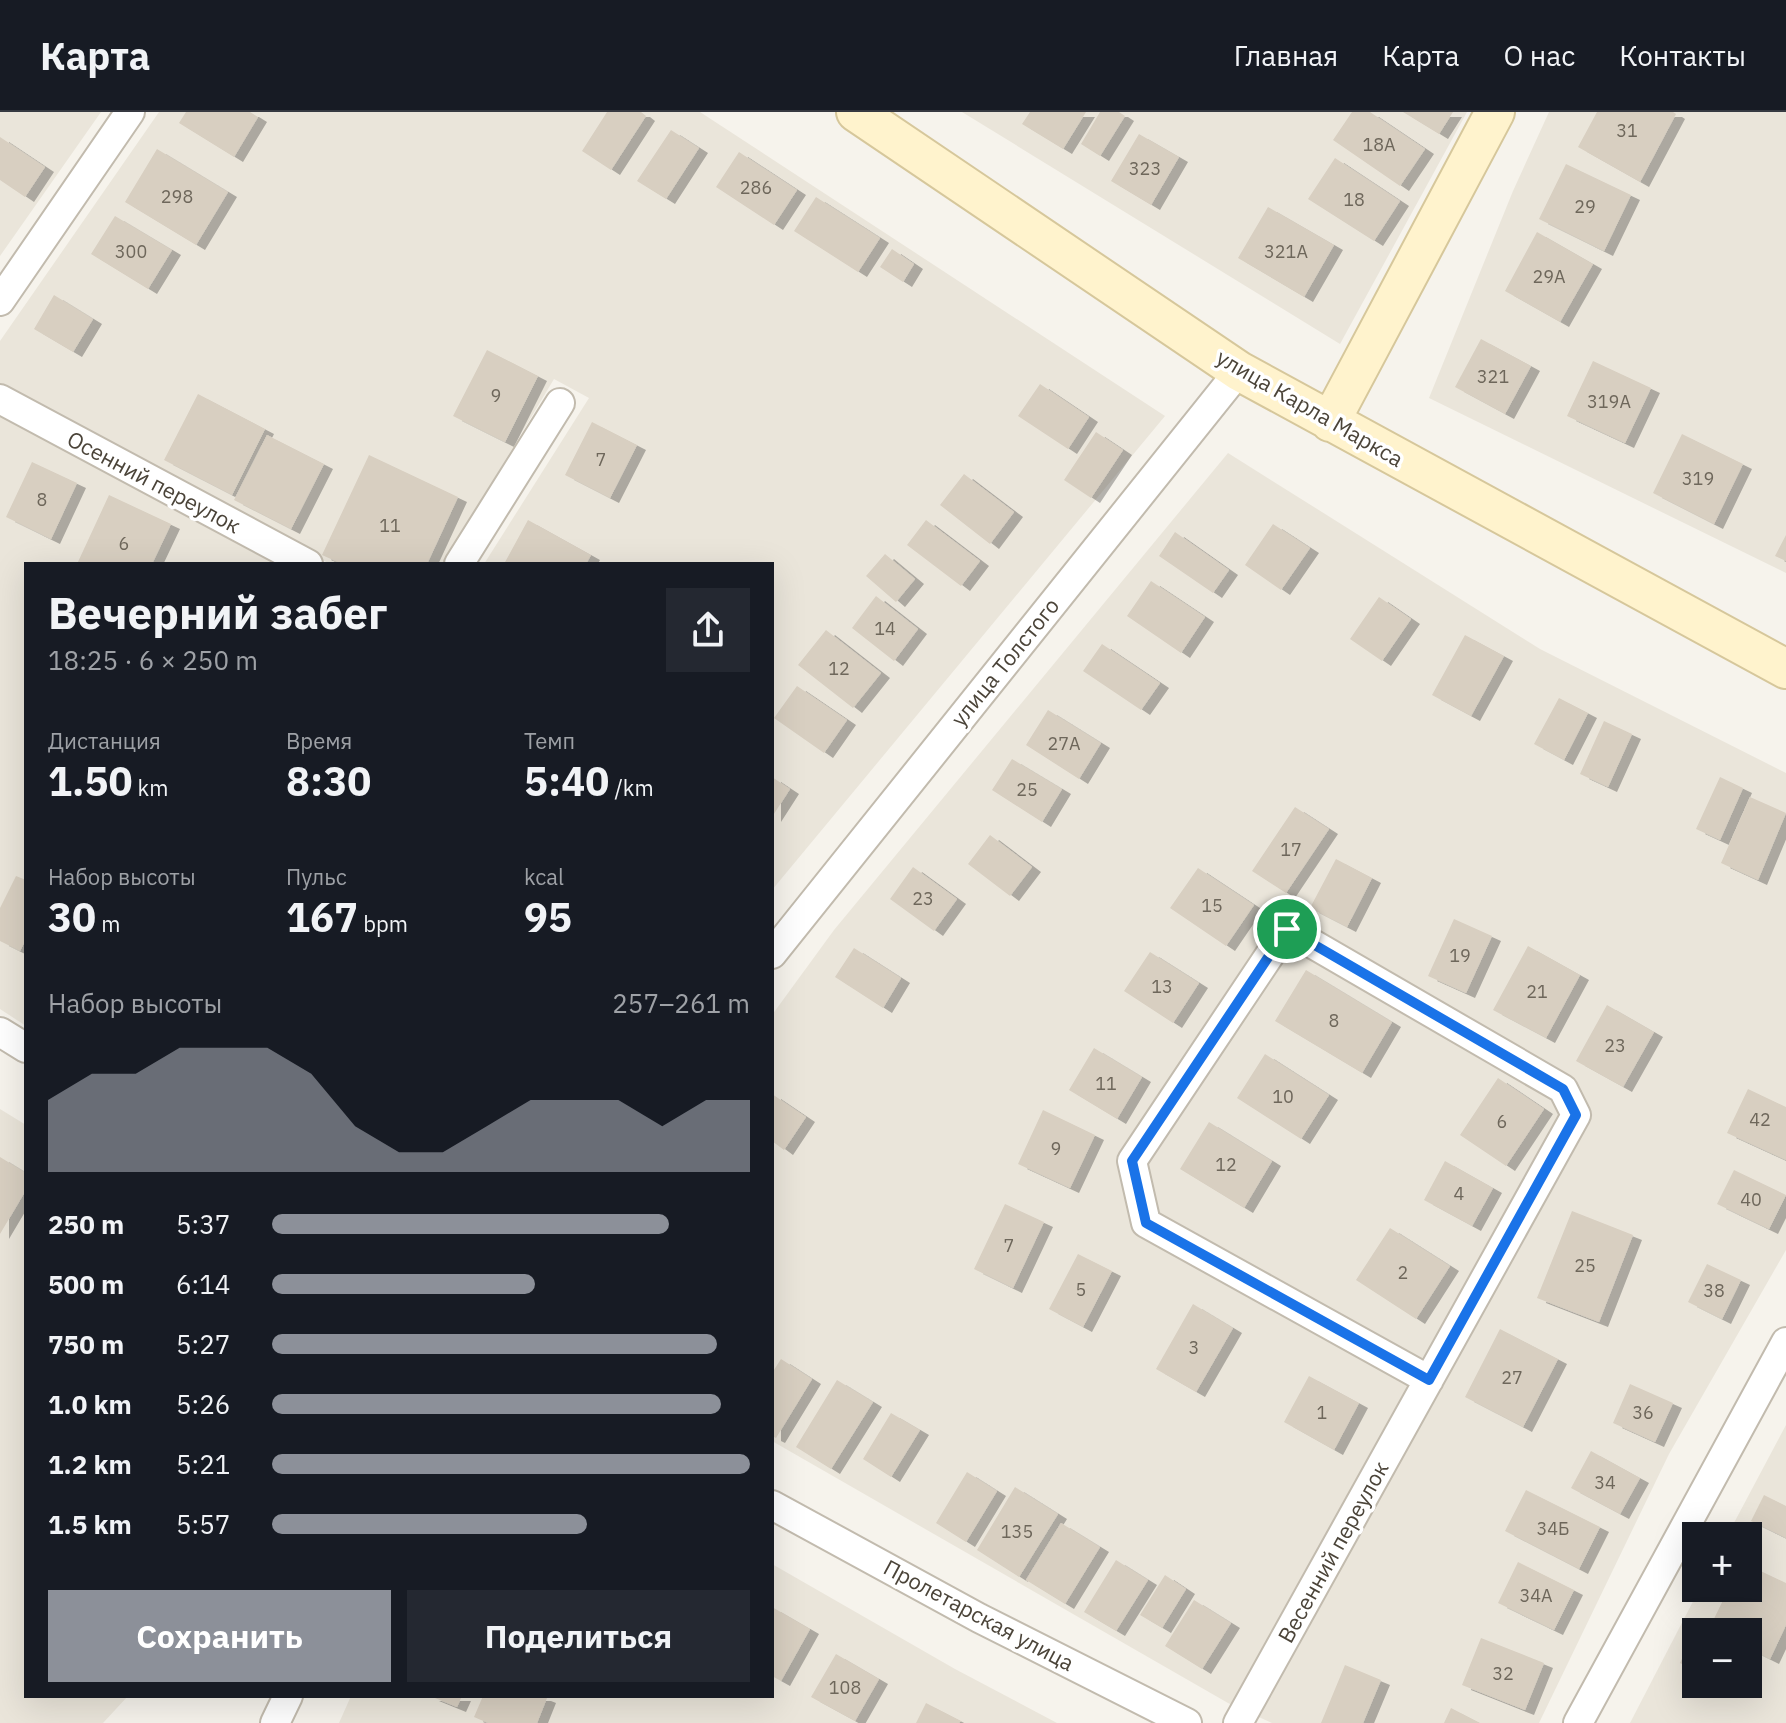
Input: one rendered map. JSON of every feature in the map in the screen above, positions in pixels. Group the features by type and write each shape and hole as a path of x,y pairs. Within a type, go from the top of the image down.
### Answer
{"main road":[{"name":"улица Карла Маркса","path":"856,112 1239,371 1786,669"},
{"path":"1330,422 1495,112"}],"street":[{"path":"0,301 130,112"},
{"name":"улица Толстого","path":"774,952 1239,371"},
{"name":"Осенний переулок","path":"0,399 304,562"},
{"path":"460,562 560,403"},
{"name":"Весенний переулок","path":"1238,1723 1429,1380 1576,1115 1563,1089 1287,929 1132,1161 1146,1223 1429,1380"},
{"path":"0,1032 24,1047"},
{"path":"1578,1723 1786,1342"},
{"name":"Пролетарская улица","path":"774,1506 979,1618 1187,1723"},
{"path":"275,1723 287,1698"}],"shaded area":[{"path":"0,112 101,112 0,256"},
{"path":"159,112 700,112 1165,416 774,888 774,562 485,562 589,398 554,379 444,562 326,562 0,384 0,341"},
{"path":"962,112 1467,112 1340,344"},
{"path":"1549,112 1786,112 1786,573 1429,398 1513,191"},
{"path":"0,416 271,562 24,562 24,1025 0,1009"},
{"path":"1228,453 1540,649 1786,773 1786,1250 1669,1454 1539,1723 1272,1723 1228,1703 774,1442 774,1012 834,930"},
{"path":"0,1109 24,1124 24,1698 126,1698 103,1723 0,1723"},
{"path":"1786,1425 1786,1723 1630,1723 1682,1623 1682,1698 1762,1698 1762,1618 1684,1618 1693,1602 1762,1602 1762,1522 1734,1522"},
{"path":"774,1565 955,1669 1057,1723 339,1723 350,1698 774,1698"}],"building":[{"path":"186,112 250,112 258,117 234,157 179,123"},
{"path":"607,112 641,112 646,116 611,170 582,151"},
{"path":"1030,112 1086,112 1063,149 1022,124"},
{"path":"1100,112 1119,112 1125,116 1100,156 1081,144"},
{"path":"1352,112 1370,112 1425,149 1400,186 1333,140"},
{"path":"1403,112 1453,112 1439,134"},
{"path":"1597,112 1676,114 1640,182 1578,147"},
{"path":"671,130 699,148 666,199 637,181"},
{"path":"1139,134 1179,157 1151,205 1111,181"},
{"path":"0,137 45,167 25,197 0,180"},
{"path":"157,149 228,192 196,245 125,202"},
{"path":"739,152 797,190 774,225 716,187"},
{"path":"1335,158 1400,201 1374,241 1308,199"},
{"path":"1566,164 1631,195 1604,251 1539,219"},
{"path":"816,197 880,238 858,272 794,231"},
{"path":"1268,207 1334,245 1304,297 1238,258"},
{"path":"115,216 172,250 148,289 91,254"},
{"path":"1537,232 1593,264 1560,322 1505,291"},
{"path":"892,249 914,264 903,282 880,267"},
{"path":"54,295 93,319 73,352 34,329"},
{"path":"1481,339 1531,366 1505,414 1455,387"},
{"path":"487,350 538,376 505,442 453,416"},
{"path":"1593,361 1651,388 1625,443 1567,416"},
{"path":"1040,384 1089,417 1068,449 1018,416"},
{"path":"198,394 265,429 232,495 164,460"},
{"path":"592,422 637,445 610,498 565,475"},
{"path":"1096,432 1123,450 1091,498 1064,480"},
{"path":"1682,434 1743,464 1714,524 1653,493"},
{"path":"267,435 324,464 291,529 234,500"},
{"path":"369,455 458,497 428,562 338,562 322,555"},
{"path":"32,462 77,483 51,539 6,517"},
{"path":"964,474 1014,512 990,544 940,505"},
{"path":"109,495 171,524 153,562 78,562"},
{"path":"528,520 591,555 587,562 505,562"},
{"path":"926,520 980,561 961,586 907,545"},
{"path":"1273,524 1310,548 1281,590 1245,565"},
{"path":"1175,532 1229,570 1213,593 1159,556"},
{"path":"1786,535 1786,561 1775,556"},
{"path":"885,554 915,579 896,602 866,576"},
{"path":"1151,581 1205,617 1181,653 1127,616"},
{"path":"876,596 918,629 894,661 852,628"},
{"path":"1379,597 1411,619 1382,661 1350,639"},
{"path":"826,630 881,673 853,708 798,665"},
{"path":"1465,635 1504,656 1471,716 1432,695"},
{"path":"1102,644 1160,683 1141,710 1083,671"},
{"path":"797,686 847,720 824,753 774,718"},
{"path":"1559,698 1588,713 1564,760 1534,744"},
{"path":"1048,710 1101,743 1079,779 1026,745"},
{"path":"1604,721 1632,734 1608,787 1580,774"},
{"path":"1012,759 1062,789 1042,822 992,790"},
{"path":"1720,777 1743,788 1720,840 1696,829"},
{"path":"774,778 790,789 774,814"},
{"path":"1750,797 1786,813 1758,880 1721,863"},
{"path":"1295,807 1329,829 1286,893 1252,871"},
{"path":"990,835 1032,867 1010,896 968,864"},
{"path":"1336,859 1372,878 1347,927 1310,908"},
{"path":"913,867 957,899 934,931 890,899"},
{"path":"1198,868 1254,905 1226,946 1170,908"},
{"path":"16,876 24,879 24,943 20,951 0,941 0,908"},
{"path":"1454,919 1492,936 1466,993 1428,976"},
{"path":"1528,946 1580,975 1546,1038 1493,1010"},
{"path":"854,948 901,978 883,1008 835,977"},
{"path":"1150,952 1199,983 1173,1023 1124,991"},
{"path":"1306,970 1392,1022 1362,1073 1275,1021"},
{"path":"1607,1005 1654,1032 1623,1087 1576,1061"},
{"path":"1094,1048 1142,1077 1117,1119 1069,1090"},
{"path":"1265,1054 1329,1095 1301,1139 1237,1098"},
{"path":"1498,1078 1544,1109 1506,1166 1460,1135"},
{"path":"1748,1089 1786,1107 1786,1160 1727,1133"},
{"path":"774,1095 806,1117 784,1150 774,1142"},
{"path":"1043,1110 1095,1135 1070,1188 1018,1164"},
{"path":"1209,1122 1272,1161 1244,1208 1180,1169"},
{"path":"0,1157 24,1172 24,1193 0,1234"},
{"path":"1445,1161 1493,1188 1472,1226 1424,1200"},
{"path":"1734,1170 1786,1195 1769,1229 1717,1204"},
{"path":"1005,1204 1044,1222 1013,1288 974,1269"},
{"path":"1572,1211 1633,1235 1599,1322 1537,1298"},
{"path":"1390,1228 1450,1266 1416,1319 1356,1280"},
{"path":"1078,1254 1112,1271 1083,1327 1049,1309"},
{"path":"1707,1264 1741,1280 1722,1319 1688,1302"},
{"path":"1193,1304 1233,1328 1196,1392 1156,1369"},
{"path":"1500,1329 1558,1359 1523,1427 1465,1397"},
{"path":"781,1359 812,1379 776,1438 774,1437 774,1370"},
{"path":"1309,1376 1359,1403 1334,1450 1284,1422"},
{"path":"837,1380 873,1402 831,1469 796,1447"},
{"path":"1630,1384 1673,1403 1655,1442 1613,1423"},
{"path":"891,1413 920,1430 891,1477 863,1459"},
{"path":"1591,1451 1640,1478 1620,1514 1571,1488"},
{"path":"967,1472 997,1491 966,1542 936,1523"},
{"path":"1015,1487 1058,1514 1019,1577 977,1550"},
{"path":"1526,1490 1600,1527 1579,1569 1505,1531"},
{"path":"1764,1495 1786,1506 1786,1538 1762,1526 1762,1522 1751,1521"},
{"path":"1061,1523 1100,1547 1065,1604 1026,1580"},
{"path":"1116,1560 1148,1580 1116,1631 1084,1612"},
{"path":"1518,1562 1574,1590 1554,1630 1498,1603"},
{"path":"1762,1572 1786,1583 1786,1625 1770,1659 1762,1655 1762,1618 1714,1618 1722,1602 1762,1602"},
{"path":"1165,1575 1186,1589 1162,1628 1140,1615"},
{"path":"1194,1600 1231,1623 1202,1669 1165,1646"},
{"path":"774,1608 810,1629 781,1681 774,1677"},
{"path":"1481,1638 1544,1663 1525,1710 1462,1685"},
{"path":"836,1654 879,1679 855,1721 811,1697"},
{"path":"1345,1665 1381,1680 1363,1723 1321,1723"},
{"path":"435,1698 461,1698 457,1707"},
{"path":"482,1698 547,1698 537,1723 488,1723 474,1717"},
{"path":"926,1703 961,1721 916,1723"},
{"path":"1451,1708 1480,1723 1444,1723"}],"route":[{"path":"1287,929 1563,1089 1576,1115 1429,1380 1146,1223 1132,1161 1287,929"}]}
